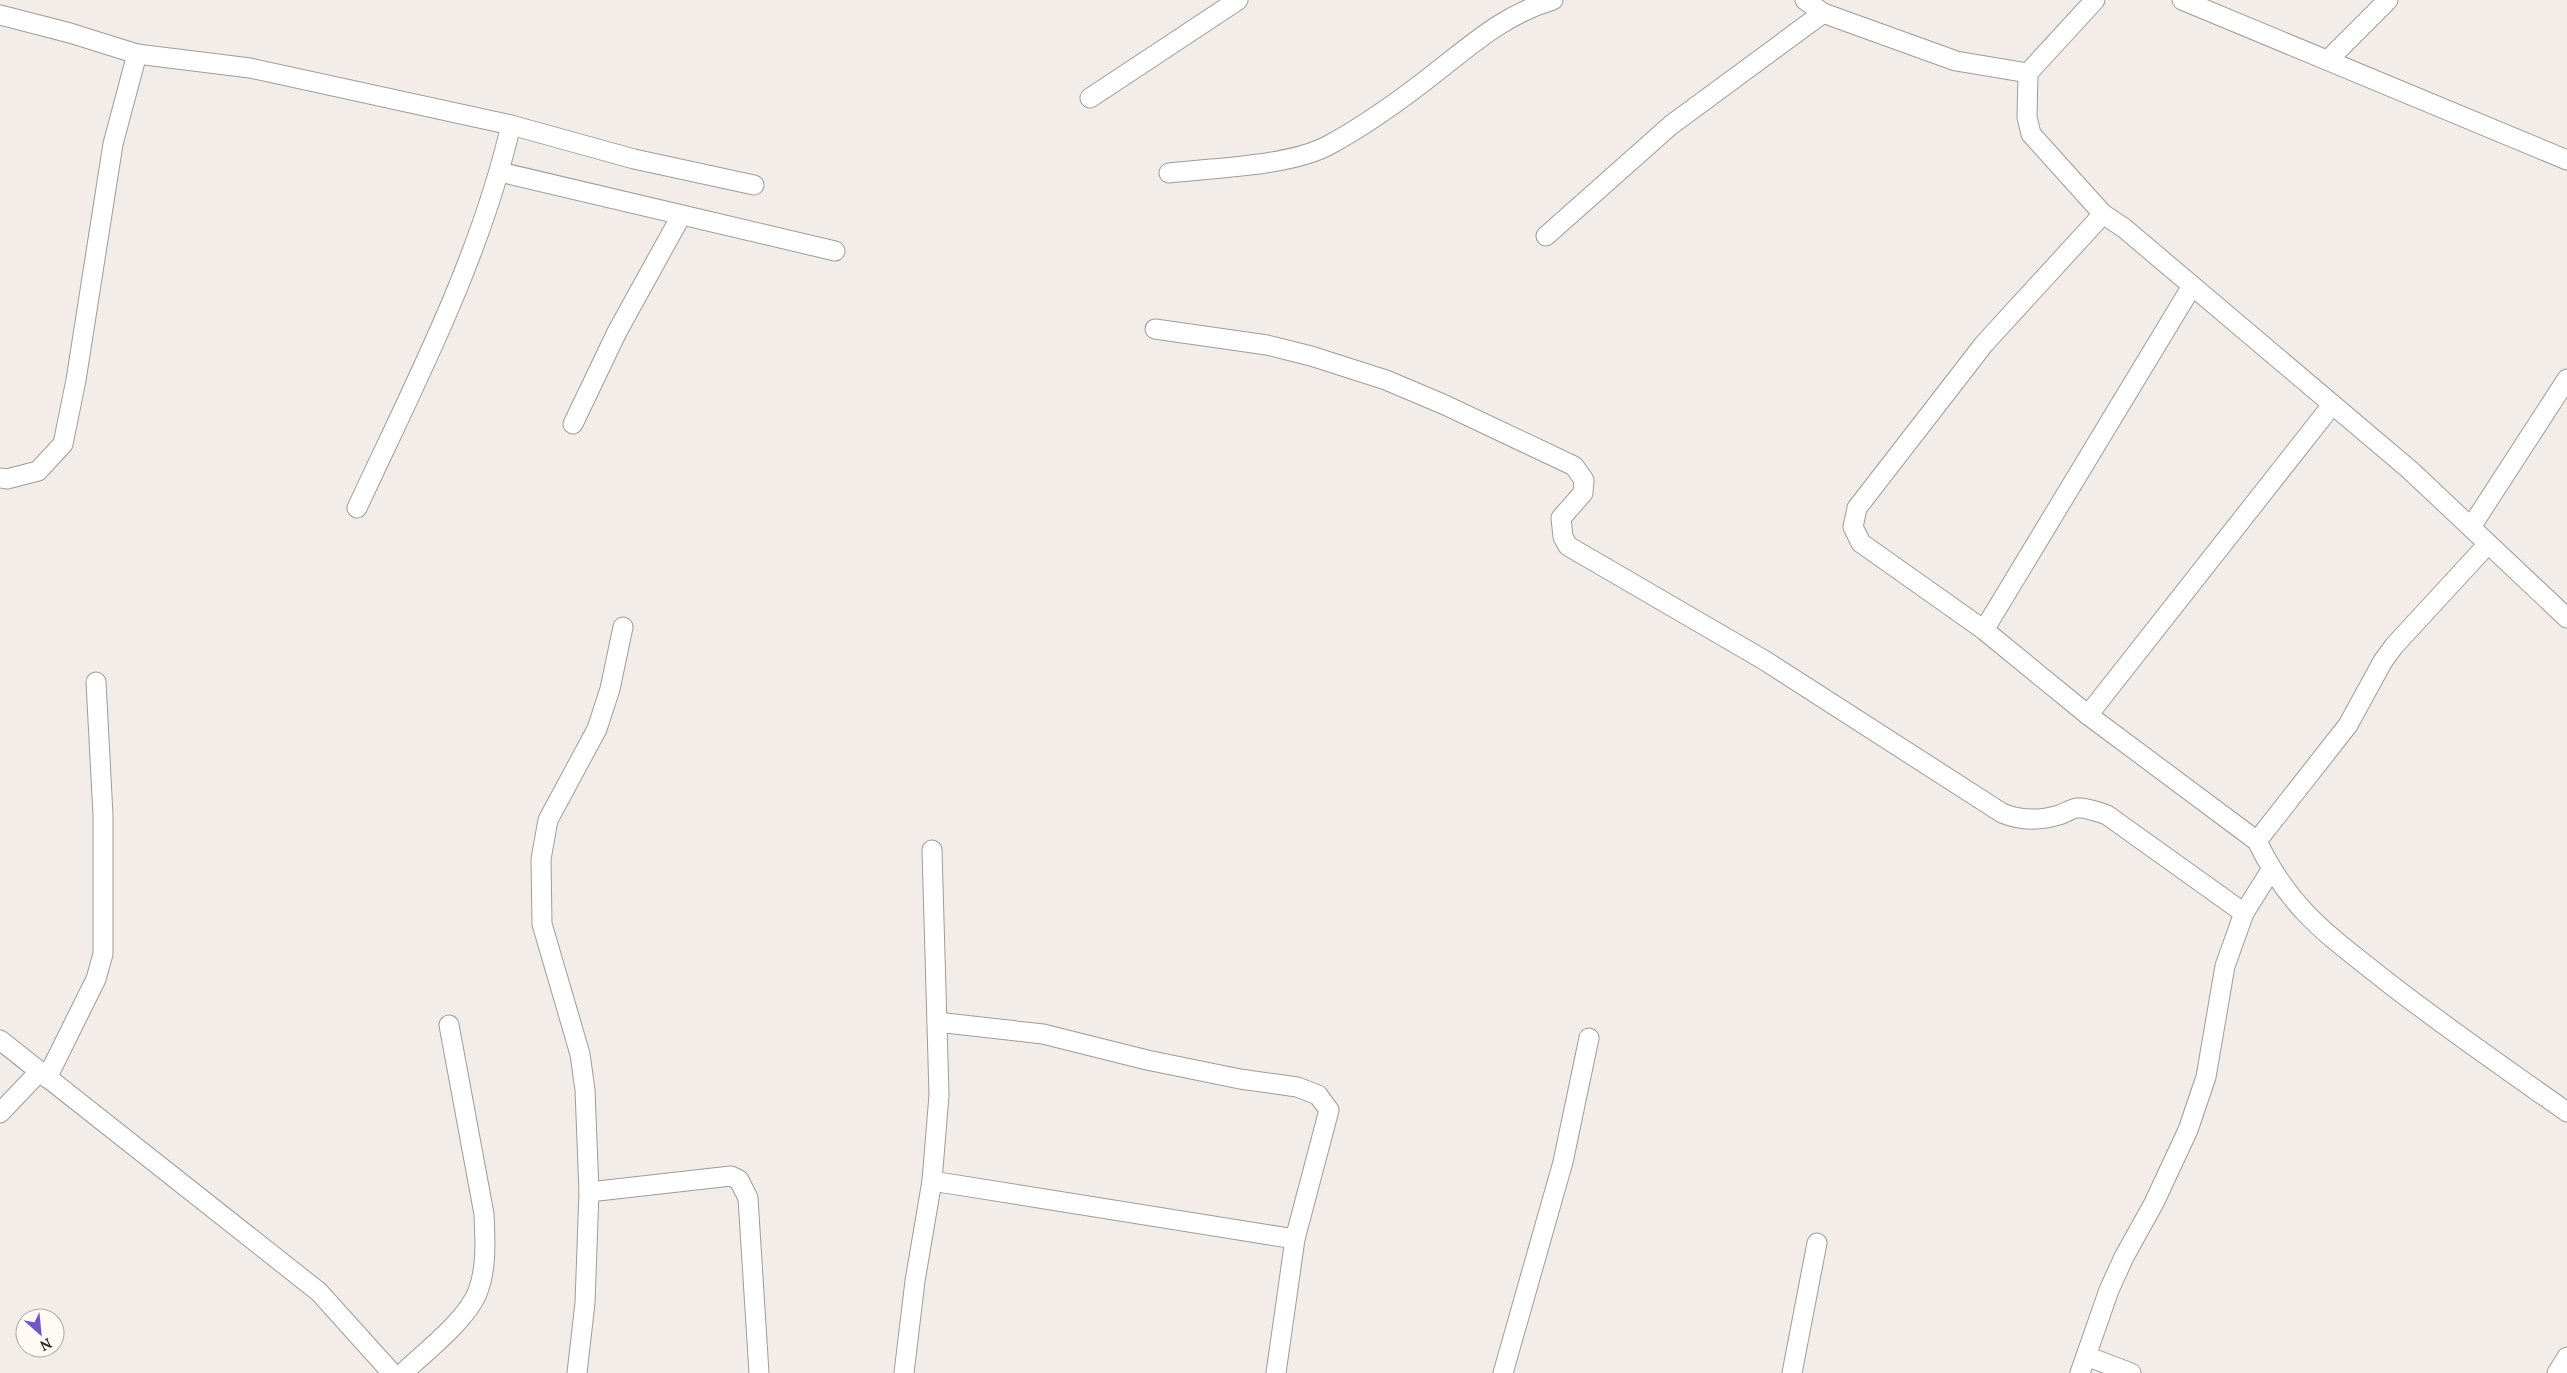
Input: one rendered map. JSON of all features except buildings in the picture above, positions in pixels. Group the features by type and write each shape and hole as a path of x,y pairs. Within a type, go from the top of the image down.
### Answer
{"street":[{"path":"1090,98 1238,0"},
{"path":"1169,173 1294,158 1327,146 1397,101 1509,17 1553,0"},
{"path":"1805,0 1823,13 1956,61 2028,73"},
{"path":"2095,0 2028,73 2027,117 2031,134 2104,214 2124,228 2410,470 2567,618"},
{"path":"2182,0 2567,160"},
{"path":"2329,60 2388,0"},
{"path":"1546,236 1671,125 1823,13"},
{"path":"0,15 70,33 137,54 250,68 511,125 634,159 754,185"},
{"path":"0,478 7,479 38,471 63,444 76,380 113,144 137,54"},
{"path":"357,508 449,310 500,172 511,125"},
{"path":"500,172 835,251"},
{"path":"2104,214 1984,344 1857,508 1852,528 1861,543 1984,630 2088,715 2257,841 2271,870 2290,898 2313,923 2446,1028 2565,1106"},
{"path":"573,424 617,332 682,216"},
{"path":"1984,630 2192,286"},
{"path":"1156,329 1267,345 1311,356 1386,380 1445,405 1574,466 1584,480 1583,493 1561,518 1563,537 1568,546 1764,660 2002,813 2015,819 2030,820 2057,816 2078,808 2107,815 2244,913"},
{"path":"2471,527 2567,379"},
{"path":"2088,715 2332,405"},
{"path":"2257,841 2348,725 2383,661 2394,646 2487,544"},
{"path":"578,1373 585,1304 589,1192 583,1072 578,1045 542,924 541,859 548,820 597,730 610,690 623,627"},
{"path":"0,1113 43,1074 96,979 103,954 103,815 96,682"},
{"path":"904,1373 915,1281 932,1181 939,1095 932,850"},
{"path":"2131,1373 2083,1365 2109,1290 2124,1257 2154,1203 2196,1107 2206,1077 2225,966 2244,913 2271,870"},
{"path":"938,1022 1043,1034 1147,1060 1240,1079 1297,1087 1318,1095 1329,1110 1295,1239 1276,1373"},
{"path":"403,1373 467,1310 478,1292 482,1274 485,1242 484,1214 449,1025"},
{"path":"1504,1373 1563,1162 1589,1038"},
{"path":"0,1040 319,1292 392,1373"},
{"path":"589,1192 731,1176 739,1180 748,1198 759,1373"},
{"path":"932,1181 1295,1239"},
{"path":"1795,1372 1817,1243"},
{"path":"2557,1373 2567,1358"}]}
